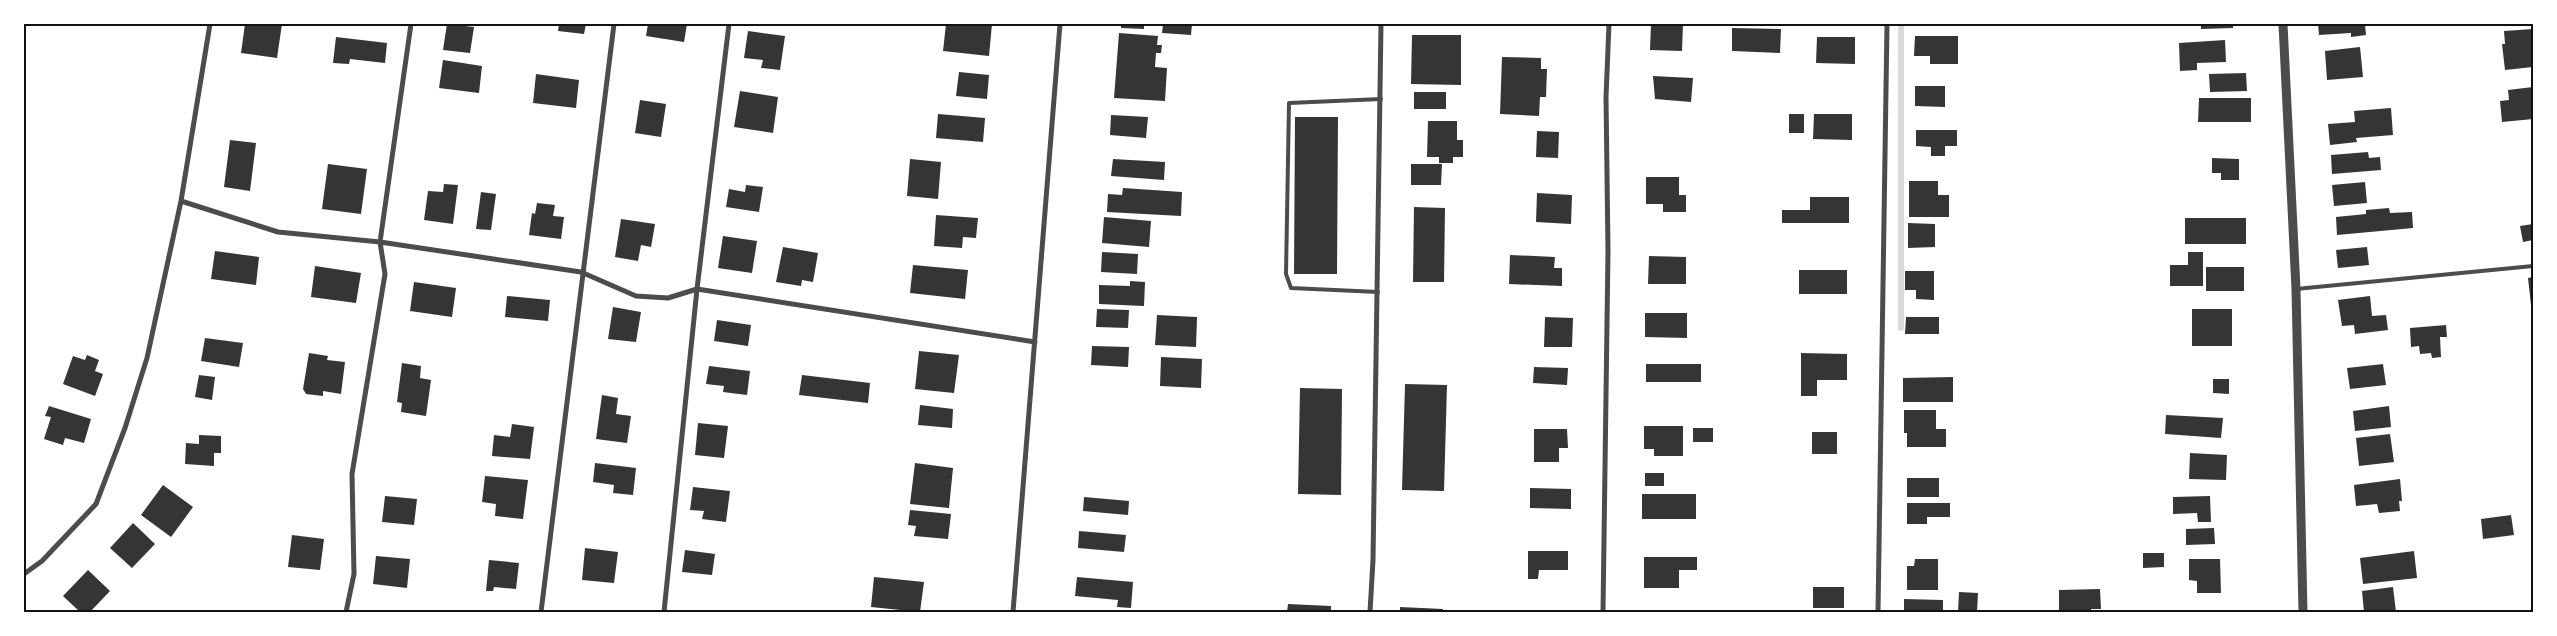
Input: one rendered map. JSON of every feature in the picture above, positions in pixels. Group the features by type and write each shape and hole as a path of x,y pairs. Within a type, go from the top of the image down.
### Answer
{"street":[{"path":"24,574 42,561 96,504 124,428 147,358 181,201 210,24"},
{"path":"346,612 354,574 352,474 385,274 380,242 411,24"},
{"path":"541,612 614,24"},
{"path":"664,612 697,289 729,24"},
{"path":"1013,612 1060,24"},
{"path":"1370,612 1373,560 1382,99 1381,24"},
{"path":"1603,612 1608,251 1606,97 1609,24"},
{"path":"1878,612 1887,24"},
{"path":"2283,24 2296,289 2303,612"},
{"path":"181,201 278,232 380,242 582,272 636,296 668,298 697,289 1035,342"}],"lane":[{"path":"1378,292 1291,288 1286,274 1289,103 1382,99"},
{"path":"2296,289 2533,266"}],"building":[{"path":"245,24 282,24 277,58 241,53"},
{"path":"447,24 474,27 470,53 443,50"},
{"path":"559,24 586,24 584,34 558,31"},
{"path":"648,24 687,24 684,42 646,36"},
{"path":"946,24 992,24 989,56 943,51"},
{"path":"1121,24 1144,24 1144,29 1121,28"},
{"path":"1163,24 1192,24 1191,35 1162,33"},
{"path":"1651,24 1683,24 1682,51 1650,50"},
{"path":"2201,24 2233,24 2233,28 2201,29"},
{"path":"2318,24 2365,24 2366,35 2351,37 2351,33 2319,35"},
{"path":"1732,28 1781,29 1780,53 1732,51"},
{"path":"2533,29 2533,67 2505,70 2502,44 2505,44 2504,31"},
{"path":"748,31 785,36 780,70 761,68 763,60 744,58"},
{"path":"1119,33 1158,36 1157,45 1162,45 1161,53 1156,53 1155,67 1167,68 1165,101 1114,98"},
{"path":"1412,35 1461,35 1461,85 1411,84"},
{"path":"1915,36 1958,36 1958,64 1930,64 1930,56 1914,56"},
{"path":"336,37 387,43 385,63 350,59 349,64 333,63"},
{"path":"1817,37 1855,37 1855,64 1816,63"},
{"path":"2225,40 2226,62 2197,63 2197,70 2180,71 2179,43"},
{"path":"2360,47 2363,77 2327,80 2325,51"},
{"path":"1502,57 1541,58 1541,69 1547,69 1546,97 1540,97 1539,116 1500,114"},
{"path":"443,60 482,66 479,93 439,88"},
{"path":"959,72 989,75 987,99 956,96"},
{"path":"2246,73 2247,91 2210,92 2209,74"},
{"path":"536,74 579,80 576,108 533,103"},
{"path":"1653,76 1693,78 1691,102 1655,99"},
{"path":"1915,86 1945,86 1945,107 1915,106"},
{"path":"2533,87 2533,119 2502,122 2500,101 2509,100 2508,90"},
{"path":"740,91 778,97 773,133 734,127"},
{"path":"1414,92 1446,92 1446,109 1414,109"},
{"path":"2199,98 2251,98 2251,122 2198,122"},
{"path":"640,100 666,104 661,137 635,133"},
{"path":"2391,108 2393,135 2356,138 2357,142 2330,145 2328,124 2355,122 2354,111"},
{"path":"938,114 985,118 983,142 936,138"},
{"path":"1789,114 1804,114 1804,133 1789,133"},
{"path":"1814,114 1852,114 1852,140 1813,139"},
{"path":"1111,115 1148,117 1146,138 1110,135"},
{"path":"1295,117 1338,117 1337,274 1294,274"},
{"path":"1428,121 1457,121 1457,140 1463,140 1463,157 1453,157 1453,163 1439,163 1439,157 1427,157"},
{"path":"1916,130 1957,130 1957,146 1945,146 1945,156 1931,156 1931,147 1916,146"},
{"path":"1537,131 1559,132 1558,158 1536,157"},
{"path":"230,140 256,143 250,191 224,187"},
{"path":"2368,152 2369,158 2380,157 2381,170 2332,174 2331,155"},
{"path":"2212,158 2239,159 2239,180 2221,180 2221,173 2212,173"},
{"path":"910,159 941,162 938,199 907,196"},
{"path":"1113,159 1165,162 1164,180 1111,176"},
{"path":"328,164 367,169 361,214 322,209"},
{"path":"1411,164 1442,164 1441,185 1411,185"},
{"path":"1646,177 1679,177 1679,195 1686,195 1686,212 1663,212 1663,204 1646,204"},
{"path":"1909,181 1938,181 1938,195 1949,195 1949,217 1909,217"},
{"path":"2365,182 2367,203 2334,206 2332,185"},
{"path":"444,184 458,185 453,224 424,220 428,191 443,192"},
{"path":"746,185 763,187 759,212 726,207 729,189 745,192"},
{"path":"1123,188 1182,192 1181,216 1107,212 1108,194 1122,195"},
{"path":"481,192 496,194 491,230 476,229"},
{"path":"1537,193 1572,195 1571,224 1536,222"},
{"path":"1810,197 1849,197 1849,223 1782,223 1782,210 1810,210"},
{"path":"537,203 555,205 553,216 564,217 561,239 529,235 532,213 535,214"},
{"path":"1414,207 1445,208 1444,282 1413,282"},
{"path":"2389,208 2390,213 2412,212 2413,228 2337,235 2336,217 2366,214 2366,210"},
{"path":"936,215 978,218 976,238 963,237 962,248 934,246"},
{"path":"1104,217 1151,221 1149,247 1102,243"},
{"path":"2185,218 2246,218 2246,244 2185,244"},
{"path":"621,219 655,224 651,247 641,245 638,261 615,257"},
{"path":"1908,223 1935,224 1935,247 1908,248"},
{"path":"2533,224 2533,240 2523,242 2520,226"},
{"path":"723,236 757,241 752,273 718,268"},
{"path":"783,247 818,253 813,282 802,280 801,286 776,282"},
{"path":"2367,247 2369,265 2338,268 2336,250"},
{"path":"215,251 259,257 256,285 211,279"},
{"path":"1102,252 1138,254 1137,274 1101,272"},
{"path":"2188,252 2203,252 2203,286 2170,286 2170,265 2188,265"},
{"path":"1510,255 1555,257 1554,268 1562,268 1562,286 1509,284"},
{"path":"1649,256 1686,257 1686,284 1648,284"},
{"path":"913,265 968,270 965,299 910,293"},
{"path":"315,266 361,273 356,303 311,297"},
{"path":"2206,267 2244,267 2244,291 2206,291"},
{"path":"1799,270 1847,270 1847,294 1799,294"},
{"path":"1905,271 1934,271 1934,300 1916,299 1916,290 1905,290"},
{"path":"2533,277 2533,314 2532,314 2528,278"},
{"path":"1130,281 1145,282 1144,306 1099,304 1099,285 1130,286"},
{"path":"414,282 456,288 452,317 410,311"},
{"path":"507,296 550,300 548,321 505,317"},
{"path":"2370,296 2372,316 2386,315 2388,330 2355,334 2354,325 2342,326 2338,300"},
{"path":"613,307 641,312 636,342 608,339"},
{"path":"1097,309 1129,310 1128,328 1096,327"},
{"path":"2192,309 2232,309 2232,346 2192,346"},
{"path":"1645,313 1687,313 1687,338 1645,337"},
{"path":"1157,315 1197,317 1196,347 1155,345"},
{"path":"1545,317 1573,318 1572,347 1544,347"},
{"path":"1906,317 1939,317 1939,334 1905,334"},
{"path":"717,320 751,325 748,346 714,341"},
{"path":"2446,325 2447,337 2440,337 2441,357 2432,358 2431,353 2420,354 2419,346 2411,347 2410,328"},
{"path":"205,338 243,343 239,367 201,361"},
{"path":"1092,346 1129,347 1128,367 1091,365"},
{"path":"919,351 959,355 954,393 915,389"},
{"path":"309,353 328,356 327,360 345,362 341,394 323,391 323,396 306,394 303,389"},
{"path":"1801,353 1847,354 1847,380 1817,380 1817,396 1801,396"},
{"path":"87,355 99,360 95,371 103,374 95,396 63,384 73,356 85,360"},
{"path":"1161,357 1202,359 1201,388 1160,386"},
{"path":"402,363 421,366 420,378 431,380 426,416 401,412 402,403 397,402"},
{"path":"1646,364 1701,364 1701,382 1646,382"},
{"path":"2383,364 2386,385 2350,389 2347,368"},
{"path":"709,366 750,371 747,395 723,392 724,386 706,384"},
{"path":"1534,367 1568,368 1567,385 1533,383"},
{"path":"199,375 215,377 212,400 195,397"},
{"path":"802,375 870,383 868,403 799,395"},
{"path":"1953,377 1953,402 1903,402 1903,378"},
{"path":"2213,379 2229,379 2229,394 2213,393"},
{"path":"1405,384 1447,385 1444,491 1402,490"},
{"path":"1300,388 1342,389 1341,495 1298,494"},
{"path":"602,395 618,398 616,414 631,416 627,443 596,439"},
{"path":"920,405 953,409 952,428 918,425"},
{"path":"49,406 91,419 84,443 65,438 63,445 44,439 51,417 45,416"},
{"path":"2389,406 2391,427 2355,431 2353,411"},
{"path":"1904,410 1936,410 1936,429 1946,429 1946,447 1907,447 1907,433 1904,433"},
{"path":"2166,415 2223,418 2221,438 2165,434"},
{"path":"698,423 728,426 724,458 695,455"},
{"path":"512,424 534,427 530,459 492,456 494,435 510,437"},
{"path":"1644,426 1683,426 1683,456 1654,456 1654,449 1644,449"},
{"path":"1693,428 1713,428 1713,442 1693,442"},
{"path":"1534,429 1567,429 1568,448 1559,448 1559,462 1534,462"},
{"path":"1812,432 1837,432 1837,454 1812,454"},
{"path":"2390,434 2394,462 2359,466 2356,438"},
{"path":"199,435 221,436 221,453 214,453 214,466 185,464 186,443 199,444"},
{"path":"2190,453 2227,455 2226,480 2189,479"},
{"path":"595,463 636,468 633,495 613,493 614,485 593,482"},
{"path":"915,463 953,468 949,508 910,504"},
{"path":"1645,473 1664,473 1664,486 1645,486"},
{"path":"485,476 528,480 523,519 495,516 496,504 482,502"},
{"path":"1907,478 1939,478 1939,497 1907,497"},
{"path":"2400,479 2402,501 2399,501 2400,511 2379,513 2377,504 2356,506 2354,485"},
{"path":"163,485 193,507 171,537 141,515"},
{"path":"693,487 730,491 726,522 702,519 704,511 690,510"},
{"path":"1530,488 1571,489 1571,509 1530,508"},
{"path":"1642,494 1696,494 1696,519 1642,519"},
{"path":"385,496 417,499 414,525 382,522"},
{"path":"2210,496 2211,522 2198,522 2197,513 2173,514 2173,497"},
{"path":"1084,497 1129,501 1128,515 1083,511"},
{"path":"1907,503 1950,503 1950,517 1927,517 1927,524 1907,524"},
{"path":"910,510 951,514 948,539 914,536 916,526 908,525"},
{"path":"2511,515 2514,535 2483,539 2481,519"},
{"path":"133,523 155,544 132,568 110,548"},
{"path":"2214,528 2215,544 2186,545 2186,529"},
{"path":"1079,531 1126,535 1124,552 1078,548"},
{"path":"292,535 324,539 320,570 288,567"},
{"path":"585,548 618,552 614,583 582,580"},
{"path":"685,550 715,554 712,575 682,572"},
{"path":"1528,551 1568,551 1568,570 1539,570 1538,579 1528,579"},
{"path":"2414,551 2417,578 2363,584 2360,558"},
{"path":"2143,553 2164,553 2164,567 2143,568"},
{"path":"376,556 410,559 407,588 373,584"},
{"path":"1644,557 1697,557 1697,570 1679,570 1679,588 1644,588"},
{"path":"1915,559 1938,559 1938,590 1907,590 1907,566 1914,566"},
{"path":"2189,559 2220,559 2221,593 2197,593 2197,581 2189,580"},
{"path":"489,560 519,563 516,589 494,587 493,591 486,591"},
{"path":"88,570 110,591 90,612 80,612 63,596"},
{"path":"874,577 924,582 920,612 871,607"},
{"path":"1077,577 1133,582 1131,608 1117,607 1118,600 1075,596"},
{"path":"1813,587 1844,587 1844,608 1813,608"},
{"path":"2393,587 2396,612 2364,612 2362,591"},
{"path":"2100,589 2101,609 2091,609 2091,612 2059,612 2059,590"},
{"path":"1959,592 1978,593 1977,612 1958,612"},
{"path":"1904,599 1943,600 1943,612 1904,612"},
{"path":"1288,604 1331,606 1331,612 1287,612"},
{"path":"1400,607 1443,609 1443,612 1400,612"},
{"path":"1526,610 1569,610 1569,612 1526,612"}],"waterway":[{"path":"1901,24 1901,328"}]}
